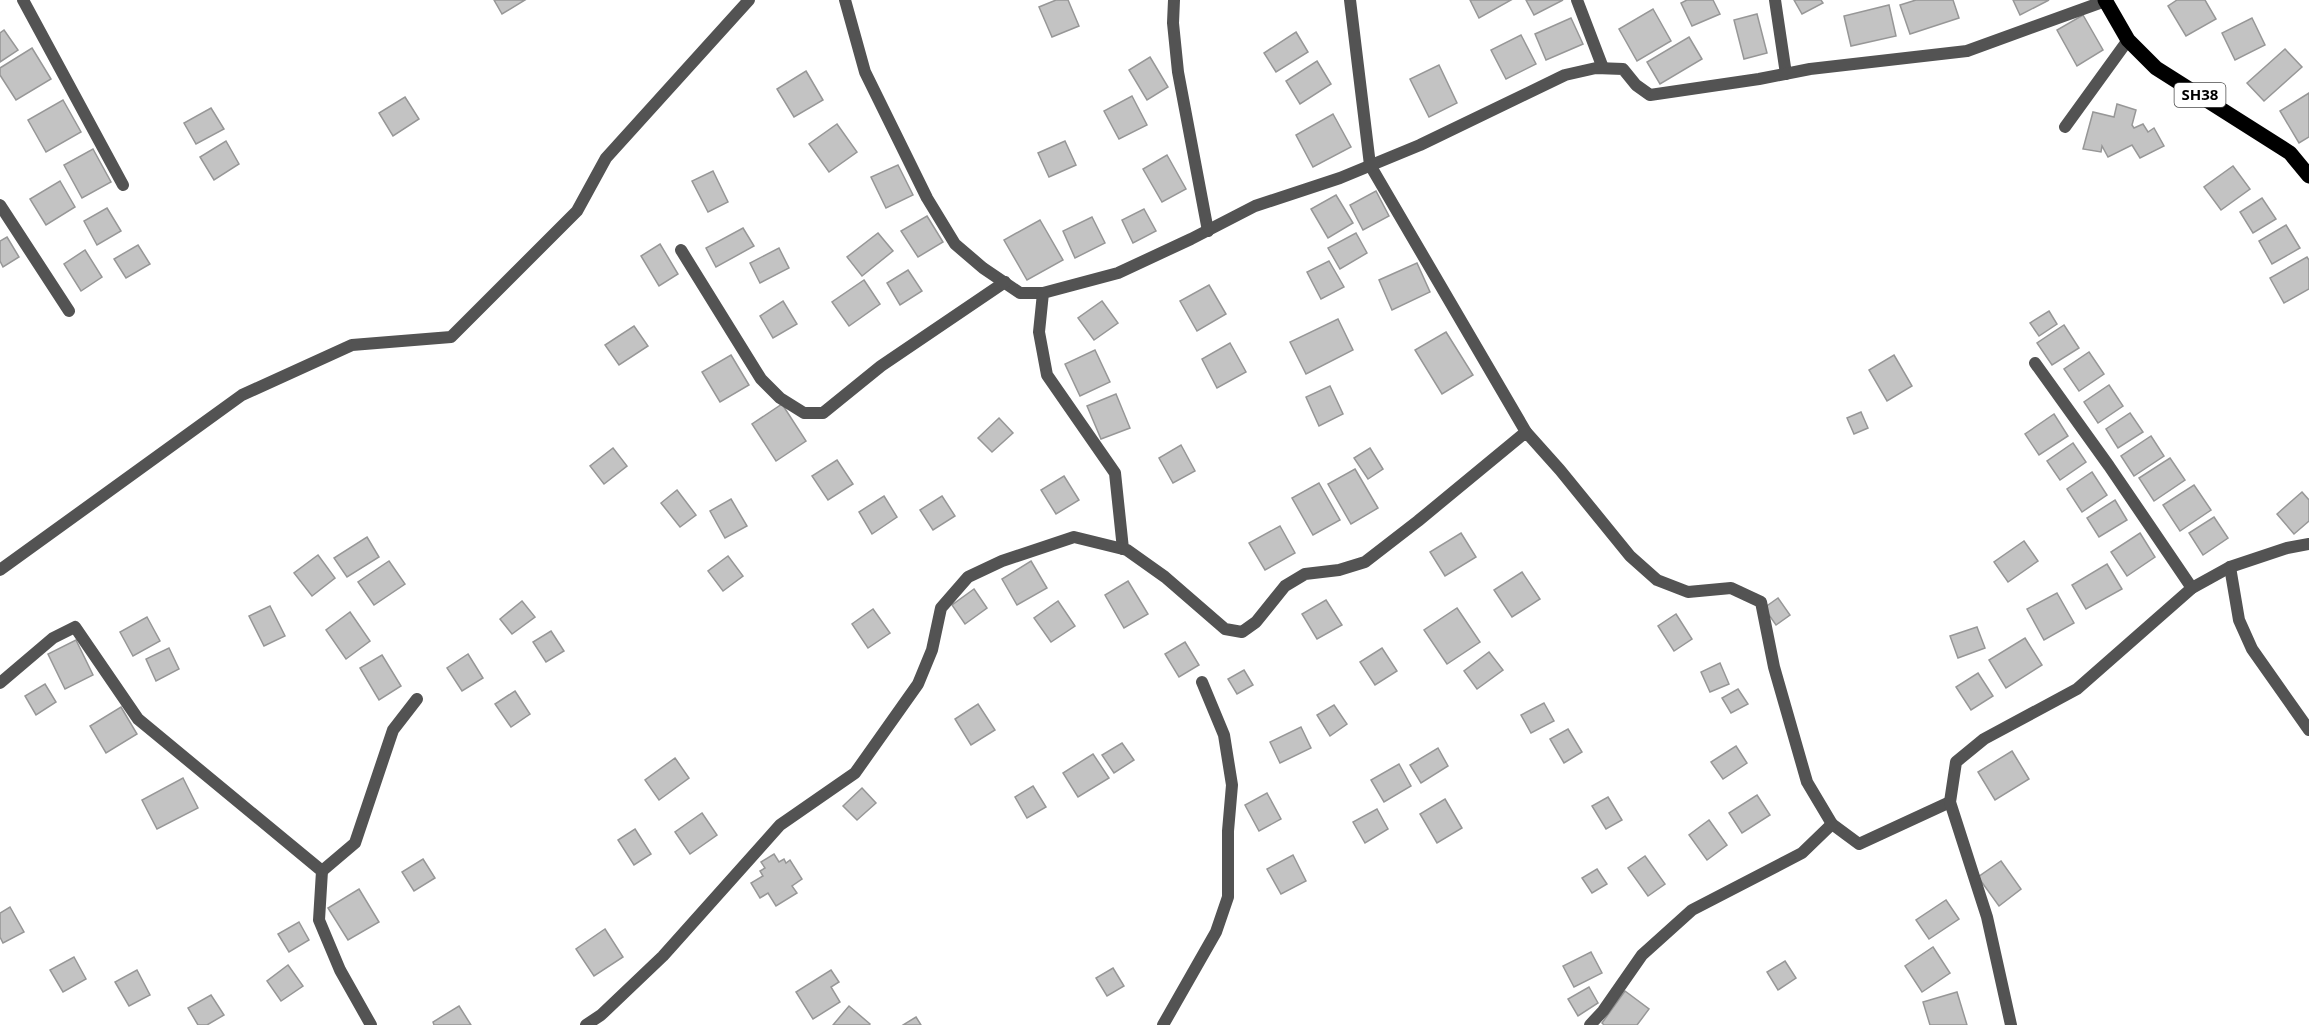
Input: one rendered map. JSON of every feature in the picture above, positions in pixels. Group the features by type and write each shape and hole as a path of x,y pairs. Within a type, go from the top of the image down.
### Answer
{"main road":[{"name":"SH38","path":"2105,1 2128,40 2156,68 2290,153 2309,176"}],"street":[{"path":"23,0 123,185"},
{"path":"0,570 242,395 352,345 451,337 577,211 606,158 749,0"},
{"path":"845,0 865,72 927,198 955,243 983,268 1020,292 1043,293 1118,273 1208,231 1255,206 1420,145 1565,75 1603,68 1623,69 1636,85 1650,95 1810,69 1967,51 2105,1"},
{"path":"1174,0 1173,22 1178,72 1208,231"},
{"path":"1350,0 1370,165 1526,432 1568,479 1630,556 1657,580 1688,592 1731,588 1761,602 1774,667 1807,782 1832,824 1859,844 1950,802"},
{"path":"1577,0 1603,68"},
{"path":"1775,0 1786,74"},
{"path":"2065,127 2128,40"},
{"path":"0,205 69,311"},
{"path":"681,250 760,379 780,398 804,413 823,413 881,366 1005,282"},
{"path":"1043,293 1039,332 1047,375 1115,473 1123,549"},
{"path":"2035,363 2192,588"},
{"path":"586,1025 601,1015 663,956 780,825 855,773 918,684 932,650 941,608 968,578 1002,561 1074,537 1123,549 1165,577 1225,629 1242,632 1256,622 1285,586 1305,574 1339,570 1365,562 1526,432"},
{"path":"2011,1025 1987,917 1950,802 1956,762 1984,739 2077,689 2192,588 2230,567 2287,548 2309,544"},
{"path":"2230,567 2239,620 2252,649 2309,730"},
{"path":"0,683 53,638 75,627 138,719 322,871"},
{"path":"1162,1025 1216,932 1228,897 1228,831 1232,785 1224,735 1202,682"},
{"path":"371,1025 340,970 319,920 322,871 355,843 393,730 417,699"},
{"path":"1590,1025 1603,1011 1642,955 1692,910 1802,853 1832,824"}],"building":[{"path":"494,0 525,0 502,14"},
{"path":"1056,0 1068,0 1079,26 1052,37 1039,7"},
{"path":"1470,0 1511,0 1479,18"},
{"path":"1526,0 1563,0 1534,15"},
{"path":"1687,0 1713,0 1720,14 1692,26 1681,3"},
{"path":"1794,0 1821,0 1823,3 1802,14"},
{"path":"1916,0 1953,0 1959,18 1910,34 1900,5"},
{"path":"2013,0 2049,0 2020,15"},
{"path":"2177,0 2205,0 2216,19 2186,36 2168,6"},
{"path":"1889,5 1896,36 1851,46 1844,16"},
{"path":"1653,9 1671,41 1637,61 1619,29"},
{"path":"1757,14 1767,53 1744,59 1734,20"},
{"path":"2083,15 2103,50 2077,66 2057,30"},
{"path":"1571,18 1583,44 1546,60 1535,34"},
{"path":"2252,18 2265,45 2235,60 2222,33"},
{"path":"4,30 18,50 0,62 0,33"},
{"path":"1296,32 1308,52 1276,72 1264,53"},
{"path":"1521,35 1536,64 1506,79 1491,50"},
{"path":"1689,37 1702,59 1660,84 1647,62"},
{"path":"32,48 51,79 16,100 0,75 0,68"},
{"path":"2285,49 2302,67 2264,101 2247,83"},
{"path":"1150,57 1168,87 1147,100 1129,70"},
{"path":"1317,61 1331,84 1300,104 1286,81"},
{"path":"1439,65 1457,103 1429,117 1410,79"},
{"path":"806,71 823,100 794,117 777,89"},
{"path":"2309,93 2309,137 2299,143 2280,111"},
{"path":"1132,96 1147,125 1119,139 1104,111"},
{"path":"405,97 419,119 393,136 379,113"},
{"path":"63,100 81,132 46,152 28,120"},
{"path":"2117,104 2136,110 2132,125 2134,128 2143,124 2148,132 2154,128 2164,146 2140,158 2132,145 2108,157 2102,146 2101,152 2083,149 2093,112 2114,117"},
{"path":"211,108 224,129 196,144 184,123"},
{"path":"1333,114 1351,147 1313,167 1296,135"},
{"path":"837,124 857,152 829,172 809,144"},
{"path":"226,141 239,164 214,180 200,157"},
{"path":"1065,141 1076,165 1049,177 1038,153"},
{"path":"93,149 111,182 82,198 64,165"},
{"path":"1167,155 1186,189 1162,202 1143,169"},
{"path":"898,165 913,195 886,208 871,177"},
{"path":"2233,166 2250,189 2221,210 2204,187"},
{"path":"713,171 728,202 708,212 692,181"},
{"path":"60,181 75,207 46,225 30,199"},
{"path":"1376,191 1389,216 1363,230 1350,205"},
{"path":"1336,195 1353,223 1328,238 1311,209"},
{"path":"2262,198 2276,219 2253,233 2240,212"},
{"path":"107,208 121,231 97,245 84,221"},
{"path":"1144,209 1156,231 1133,243 1122,220"},
{"path":"927,216 943,242 918,257 901,231"},
{"path":"1092,217 1105,243 1075,258 1063,231"},
{"path":"1040,220 1063,260 1027,280 1004,240"},
{"path":"2286,225 2300,248 2272,264 2259,241"},
{"path":"743,228 754,246 716,267 706,248"},
{"path":"878,233 893,251 862,276 847,257"},
{"path":"1356,233 1367,253 1340,269 1328,248"},
{"path":"7,237 19,257 3,267 0,261 0,241"},
{"path":"660,244 678,274 659,286 641,256"},
{"path":"138,245 150,264 126,278 114,259"},
{"path":"779,248 789,268 760,283 750,263"},
{"path":"85,250 102,277 81,291 64,264"},
{"path":"2307,257 2309,260 2309,289 2284,303 2270,278"},
{"path":"1329,261 1344,287 1321,299 1307,272"},
{"path":"1417,263 1430,292 1392,310 1379,280"},
{"path":"908,270 922,291 900,305 887,283"},
{"path":"864,280 880,304 849,326 832,302"},
{"path":"1209,285 1226,314 1197,331 1180,301"},
{"path":"783,301 797,324 773,338 760,316"},
{"path":"1102,301 1118,323 1094,340 1078,318"},
{"path":"2049,311 2057,324 2039,336 2030,323"},
{"path":"1338,319 1353,350 1306,374 1290,342"},
{"path":"2064,325 2079,348 2052,365 2037,343"},
{"path":"634,326 648,346 619,365 605,345"},
{"path":"1446,332 1473,375 1442,394 1415,350"},
{"path":"1230,343 1246,372 1217,388 1202,359"},
{"path":"1095,350 1110,382 1080,396 1065,364"},
{"path":"2089,352 2104,374 2079,391 2064,369"},
{"path":"731,355 749,385 720,402 702,372"},
{"path":"1894,355 1912,386 1887,401 1869,370"},
{"path":"2109,385 2123,406 2098,423 2084,402"},
{"path":"1330,386 1343,414 1319,426 1306,397"},
{"path":"1116,394 1130,428 1101,439 1087,406"},
{"path":"782,404 806,441 776,461 752,424"},
{"path":"1861,412 1868,428 1854,434 1847,418"},
{"path":"2130,413 2143,432 2118,448 2106,429"},
{"path":"2054,414 2068,436 2039,455 2025,434"},
{"path":"999,418 1013,433 992,452 978,438"},
{"path":"2151,436 2164,456 2134,476 2121,456"},
{"path":"2073,443 2086,462 2060,480 2047,461"},
{"path":"1181,445 1195,471 1173,483 1159,458"},
{"path":"613,448 627,466 604,484 590,466"},
{"path":"1370,448 1383,469 1368,479 1354,458"},
{"path":"2170,458 2185,480 2154,501 2139,478"},
{"path":"837,460 853,484 828,500 812,476"},
{"path":"1355,469 1378,508 1351,524 1328,484"},
{"path":"2092,472 2107,495 2082,512 2067,489"},
{"path":"1064,476 1079,500 1056,514 1041,490"},
{"path":"1319,483 1340,520 1313,535 1292,498"},
{"path":"2194,485 2211,510 2180,531 2163,505"},
{"path":"677,490 696,515 680,527 661,503"},
{"path":"2302,492 2309,500 2309,521 2294,534 2277,514"},
{"path":"884,496 897,517 872,534 859,512"},
{"path":"942,496 955,516 933,530 920,510"},
{"path":"731,499 747,526 725,538 710,511"},
{"path":"2115,500 2127,520 2099,537 2087,518"},
{"path":"2214,517 2228,538 2203,555 2189,533"},
{"path":"1280,526 1295,553 1265,570 1249,543"},
{"path":"1461,533 1476,557 1445,576 1430,552"},
{"path":"2140,533 2155,557 2127,576 2111,552"},
{"path":"367,537 379,557 347,577 334,558"},
{"path":"2024,541 2038,561 2008,582 1994,562"},
{"path":"318,555 335,578 312,596 294,573"},
{"path":"728,556 743,576 723,591 708,571"},
{"path":"389,561 405,584 374,605 358,582"},
{"path":"1031,561 1047,588 1017,605 1002,579"},
{"path":"2107,564 2122,589 2086,609 2072,585"},
{"path":"1522,572 1540,599 1512,617 1494,590"},
{"path":"1128,581 1148,614 1124,628 1105,595"},
{"path":"974,589 987,608 965,624 952,605"},
{"path":"2057,593 2074,623 2044,640 2027,609"},
{"path":"1778,598 1790,615 1776,625 1764,608"},
{"path":"1326,600 1342,625 1317,639 1302,614"},
{"path":"522,601 535,617 512,634 500,619"},
{"path":"1058,601 1075,626 1051,642 1034,618"},
{"path":"270,606 285,636 264,646 249,616"},
{"path":"1457,608 1480,642 1447,664 1424,630"},
{"path":"873,609 890,633 868,648 852,624"},
{"path":"350,612 370,641 346,659 326,630"},
{"path":"1676,614 1692,639 1674,651 1658,626"},
{"path":"147,617 160,641 133,656 120,632"},
{"path":"1977,627 1985,648 1958,658 1950,636"},
{"path":"551,631 564,651 546,662 533,642"},
{"path":"2025,638 2042,665 2006,688 1989,660"},
{"path":"76,640 93,675 65,689 48,654"},
{"path":"1185,642 1199,665 1179,677 1165,654"},
{"path":"169,648 179,669 156,681 146,659"},
{"path":"1382,648 1397,671 1375,685 1360,662"},
{"path":"1489,652 1503,670 1477,689 1464,671"},
{"path":"468,654 483,678 462,691 447,668"},
{"path":"382,655 401,686 379,700 360,668"},
{"path":"1720,663 1729,684 1710,692 1701,672"},
{"path":"1244,670 1253,685 1237,694 1228,679"},
{"path":"1978,673 1993,696 1971,710 1956,687"},
{"path":"45,684 56,702 36,715 25,696"},
{"path":"1738,689 1748,704 1731,713 1722,698"},
{"path":"515,691 530,714 511,727 495,704"},
{"path":"1544,703 1554,721 1531,733 1521,715"},
{"path":"978,704 995,730 971,745 955,719"},
{"path":"1334,705 1347,724 1330,736 1317,715"},
{"path":"121,707 137,734 106,753 90,726"},
{"path":"1301,727 1311,748 1280,763 1270,742"},
{"path":"1568,729 1582,752 1564,763 1550,739"},
{"path":"1122,743 1134,760 1114,773 1102,755"},
{"path":"1736,746 1747,763 1723,779 1711,762"},
{"path":"1438,748 1448,766 1421,783 1410,765"},
{"path":"2012,751 2029,779 1995,800 1978,772"},
{"path":"1093,754 1109,778 1078,797 1063,773"},
{"path":"675,758 689,778 659,800 645,780"},
{"path":"1399,764 1411,786 1384,802 1371,780"},
{"path":"183,778 198,808 157,829 142,800"},
{"path":"1033,786 1046,807 1027,818 1015,797"},
{"path":"862,788 876,803 857,820 843,806"},
{"path":"1267,793 1281,819 1259,831 1245,805"},
{"path":"1757,795 1770,815 1742,833 1729,813"},
{"path":"1608,797 1622,820 1606,829 1592,806"},
{"path":"1445,799 1462,828 1437,843 1420,814"},
{"path":"1377,809 1388,829 1365,843 1353,822"},
{"path":"702,813 717,835 690,854 675,832"},
{"path":"1709,820 1727,845 1707,860 1689,835"},
{"path":"635,829 651,854 634,865 618,840"},
{"path":"774,854 779,862 784,859 786,863 790,860 802,879 792,886 797,893 776,906 768,893 760,898 751,883 763,876 760,871 765,868 761,862"},
{"path":"1293,855 1306,881 1281,894 1267,869"},
{"path":"1645,856 1665,884 1648,896 1628,868"},
{"path":"423,859 435,878 414,891 402,872"},
{"path":"2001,861 2021,889 1999,906 1978,877"},
{"path":"1597,869 1607,884 1592,893 1582,878"},
{"path":"359,889 379,922 348,940 328,908"},
{"path":"1946,900 1959,919 1929,939 1916,920"},
{"path":"10,907 24,932 3,943 0,937 0,913"},
{"path":"299,922 309,940 289,952 278,934"},
{"path":"605,929 623,957 594,976 576,949"},
{"path":"1933,947 1950,973 1922,992 1905,966"},
{"path":"1591,952 1602,973 1574,987 1563,966"},
{"path":"74,957 86,979 63,992 50,970"},
{"path":"1785,961 1796,978 1778,990 1767,972"},
{"path":"288,965 303,986 281,1001 267,981"},
{"path":"1113,968 1124,986 1107,996 1096,978"},
{"path":"137,970 150,995 129,1006 115,982"},
{"path":"831,970 839,982 831,987 840,1002 813,1019 796,992"},
{"path":"1589,987 1598,1003 1578,1016 1568,999"},
{"path":"1625,991 1649,1009 1637,1025 1604,1025 1602,1023"},
{"path":"1957,992 1967,1025 1930,1025 1923,1002"},
{"path":"211,995 224,1015 207,1025 198,1025 188,1008"},
{"path":"459,1006 471,1025 434,1025 433,1022"},
{"path":"849,1006 870,1024 833,1025"},
{"path":"916,1017 921,1025 903,1025"}]}
